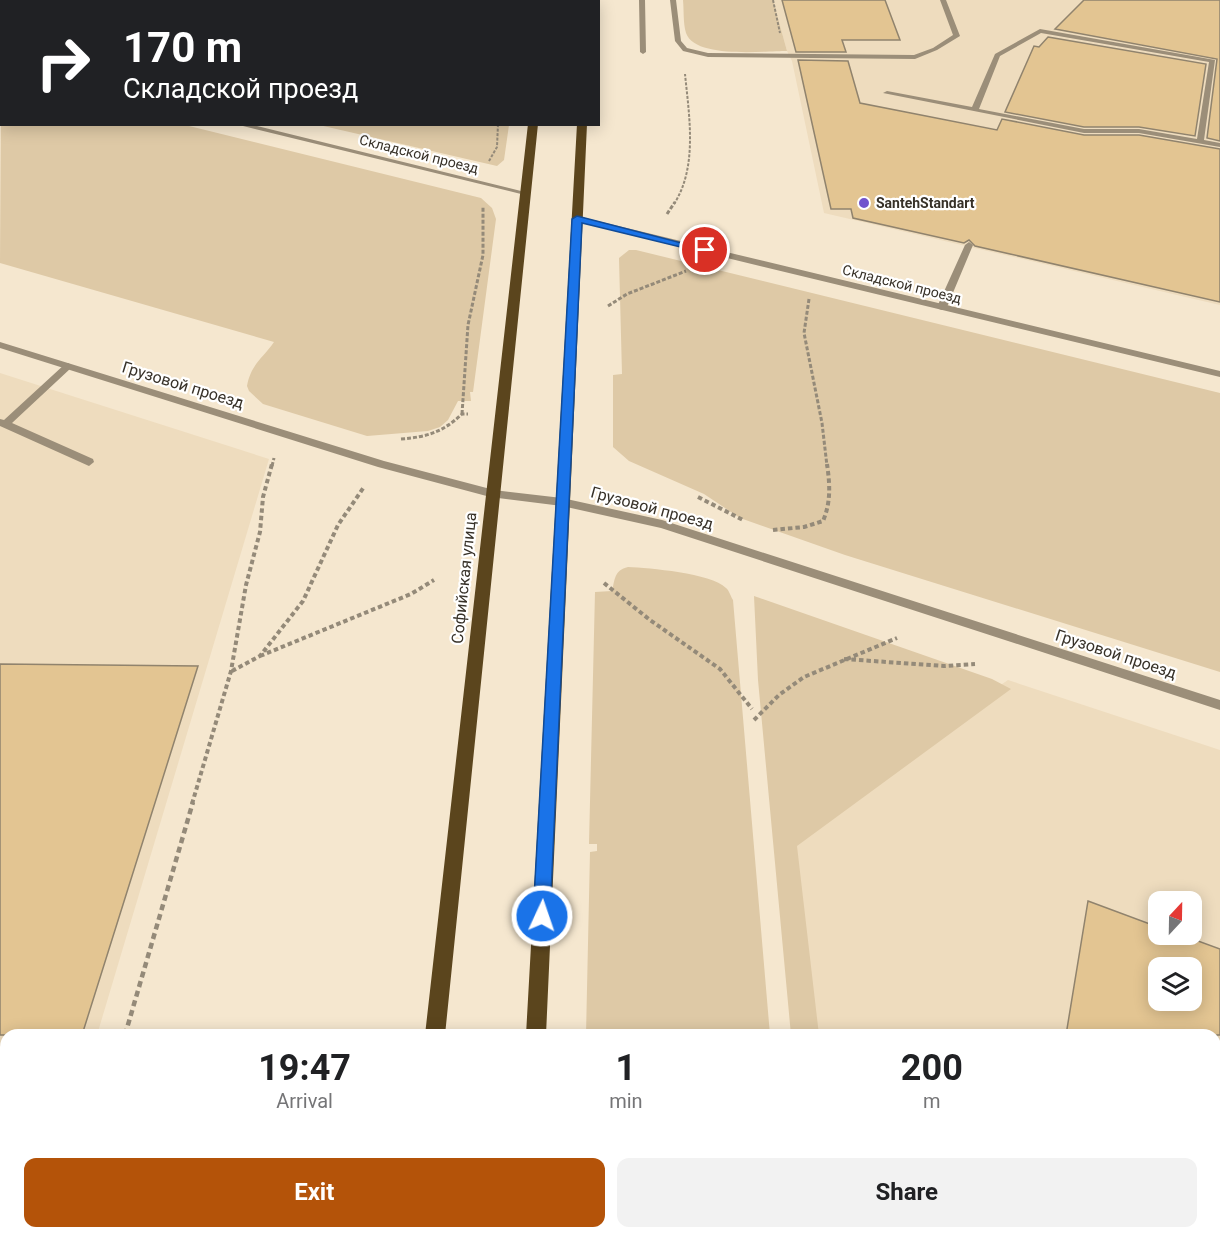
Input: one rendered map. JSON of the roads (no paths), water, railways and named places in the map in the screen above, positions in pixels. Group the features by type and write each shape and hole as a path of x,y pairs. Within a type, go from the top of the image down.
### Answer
{"main road":[{"name":"Софийская улица","path":"436,1029 533,126"},
{"path":"536,1029 561,502 582,126"}],"street":[{"path":"642,0 643,52"},
{"path":"674,0 678,41 685,50 708,55 915,57 957,36 943,0"},
{"path":"975,110 997,55 1040,31 1213,61 1200,142"},
{"path":"887,93 1084,131 1139,131 1220,145"},
{"name":"Складской проезд","path":"246,126 525,192"},
{"name":"Складской проезд","path":"577,219 1220,374"},
{"path":"942,307 969,245"},
{"name":"Грузовой проезд","path":"0,345 382,464 494,494 561,502 662,524 1220,705"},
{"path":"68,366 3,423 89,462"}],"place":[{"name":"SantehStandart","path":"864,203"}]}
